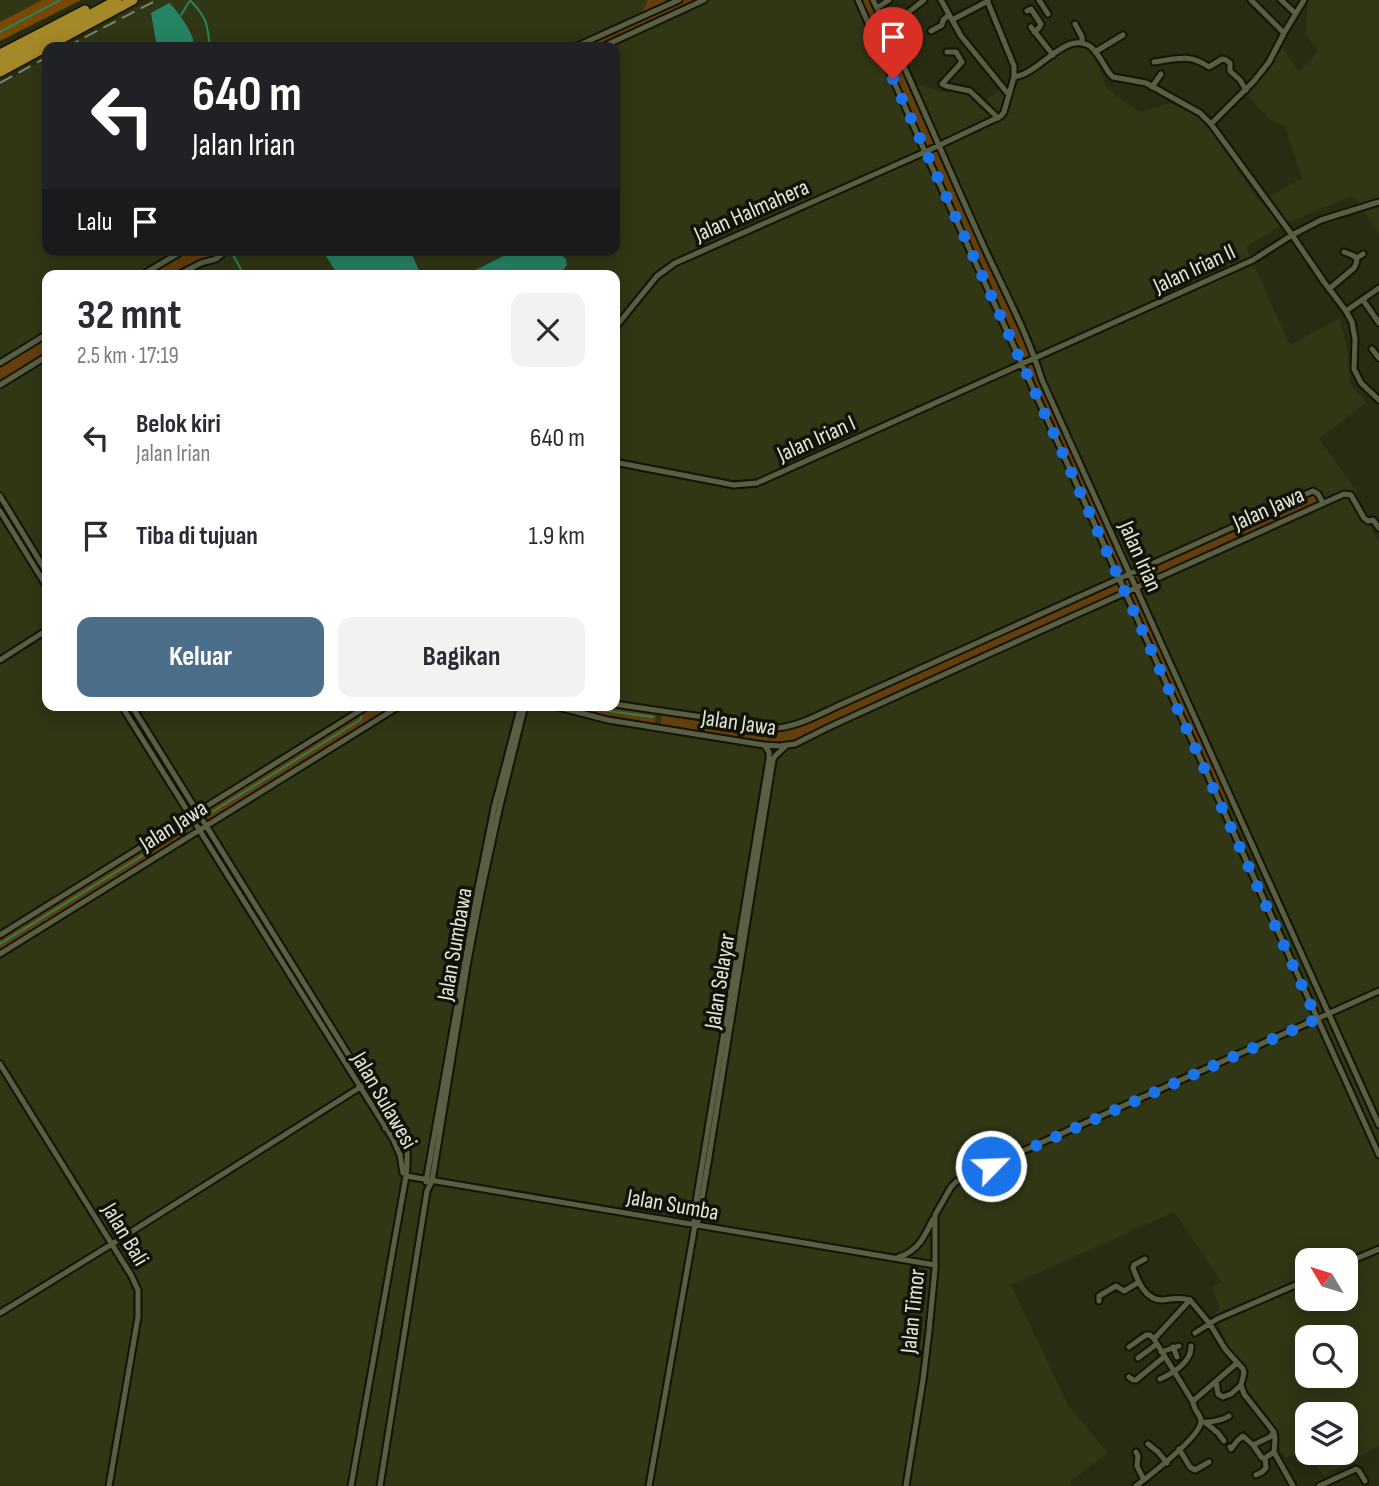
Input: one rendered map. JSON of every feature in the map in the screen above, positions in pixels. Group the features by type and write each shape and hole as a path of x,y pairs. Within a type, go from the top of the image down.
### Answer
{"highway":[{"path":"0,58 104,0"},
{"path":"0,58 110,0"},
{"path":"0,58 117,0"},
{"path":"56,42 134,0"},
{"path":"0,72 42,49"}],"street":[{"path":"586,42 679,0"},
{"path":"613,42 704,0"},
{"name":"Jalan Irian","path":"858,0 1379,1155"},
{"name":"Jalan Irian","path":"873,0 1379,1125"},
{"path":"877,8 888,0"},
{"path":"896,22 924,0"},
{"path":"942,0 963,38 1009,95"},
{"path":"1039,0 1048,14"},
{"path":"1251,0 1284,33"},
{"path":"1281,0 1295,13"},
{"path":"1211,124 1233,104 1269,62 1304,0"},
{"path":"931,31 942,25 943,20 988,1 1014,66 1014,77 1004,112 998,118 970,91 942,84 962,62 956,52 947,52"},
{"path":"1027,10 1031,9 1041,24 1039,29 1033,29 1053,55"},
{"path":"1075,24 1082,43"},
{"path":"1095,52 1124,35"},
{"path":"1014,77 1026,75 1069,44 1082,43 1095,52 1112,76 1153,87 1200,113 1211,124 1346,311 1354,329 1356,349 1353,364 1356,374 1361,383 1379,400"},
{"path":"1154,62 1189,57 1210,66 1225,59 1230,63 1230,71 1246,90"},
{"path":"1153,87 1161,74"},
{"path":"1135,75 1139,79 1138,82"},
{"path":"1226,97 1233,104"},
{"path":"1214,110 1220,117"},
{"name":"Jalan Halmahera","path":"620,322 657,276 675,263 998,118"},
{"name":"Jalan Irian II","path":"1022,365 1253,260 1321,220 1379,202"},
{"path":"1344,251 1357,258"},
{"path":"1329,289 1354,268 1357,258 1363,254"},
{"path":"150,270 174,256"},
{"path":"188,270 219,256"},
{"path":"1346,311 1379,288"},
{"path":"1363,300 1378,320"},
{"path":"0,363 42,337"},
{"path":"1373,349 1379,358"},
{"path":"0,385 42,359"},
{"name":"Jalan Irian I","path":"620,463 734,485 757,483 1022,365"},
{"name":"Jalan Jawa","path":"573,711 608,720 764,745 786,746 1323,503 1313,491 810,719 786,727 620,705"},
{"path":"1323,503 1348,494 1368,521 1379,514"},
{"path":"0,496 42,565"},
{"path":"0,511 42,579"},
{"path":"1373,520 1379,528"},
{"path":"0,660 42,633"},
{"path":"984,640 989,654"},
{"name":"Jalan Sulawesi","path":"125,711 385,1128 400,1155 403,1183"},
{"name":"Jalan Sulawesi","path":"135,711 366,1083 398,1118 408,1150 403,1183"},
{"name":"Jalan Jawa","path":"0,934 191,818 359,711"},
{"path":"364,711 373,723"},
{"name":"Jalan Jawa","path":"0,954 392,711"},
{"name":"Jalan Sumbawa","path":"380,1486 465,966 494,808 521,711"},
{"name":"Jalan Selayar","path":"764,745 769,756 769,775"},
{"name":"Jalan Selayar","path":"649,1486 695,1225 698,1221 710,1131 769,775 774,757 786,746"},
{"path":"1221,806 1233,800"},
{"name":"Jalan Timor","path":"906,1486 923,1380 935,1265 936,1215 956,1182 1379,991"},
{"name":"Jalan Bali","path":"0,1065 113,1244 138,1290 138,1317 109,1486"},
{"path":"0,1313 366,1083"},
{"path":"385,1128 394,1127 398,1118"},
{"name":"Jalan Sumba","path":"406,1176 935,1265"},
{"path":"351,1486 403,1183"},
{"path":"896,1258 919,1245 936,1215"},
{"path":"1358,1258 1379,1249"},
{"path":"1145,1259 1132,1268 1148,1295 1155,1299 1190,1300 1243,1369 1241,1385 1244,1394 1274,1432 1275,1452 1293,1486"},
{"path":"1099,1301 1099,1296 1116,1286 1124,1291 1139,1282"},
{"path":"1195,1333 1217,1319 1295,1285"},
{"path":"1138,1358 1190,1300"},
{"path":"1129,1347 1150,1335 1174,1370 1203,1423 1218,1433 1224,1441"},
{"path":"1160,1378 1184,1363 1191,1353 1191,1346"},
{"path":"1129,1377 1136,1380 1163,1355 1176,1347 1177,1357"},
{"path":"1193,1402 1237,1363"},
{"path":"1216,1382 1220,1396 1227,1396 1241,1385"},
{"path":"1208,1389 1217,1391"},
{"path":"1136,1486 1164,1465 1203,1423 1229,1416"},
{"path":"1253,1445 1270,1437 1274,1432"},
{"path":"1230,1447 1231,1449 1243,1436 1253,1445 1260,1457 1265,1458 1275,1452"},
{"path":"1148,1444 1158,1452 1168,1475"},
{"path":"1180,1449 1190,1467 1195,1470 1209,1462"},
{"path":"1136,1452 1137,1466 1144,1480"},
{"path":"1256,1475 1266,1468 1265,1458"},
{"path":"1319,1486 1356,1469 1365,1481"}],"shaded area":[{"path":"0,0 42,0 0,22"},
{"path":"42,0 81,0 0,41 0,22"},
{"path":"152,0 873,0 911,83 948,93 964,87 982,102 1068,45 1091,48 1108,90 1140,112 1170,103 1203,119 1260,202 1302,178 1285,127 1268,118 1246,93 1282,47 1299,73 1318,51 1305,33 1308,0 1379,0 1379,234 1353,196 1282,225 1246,247 1290,345 1340,318 1348,354 1350,383 1366,403 1319,439 1356,490 1361,512 1379,542 1379,1447 1358,1457 1358,1402 1295,1402 1295,1454 1285,1458 1277,1443 1278,1431 1244,1384 1248,1371 1229,1348 1214,1314 1220,1310 1212,1287 1222,1282 1174,1212 1011,1285 1068,1405 1108,1453 1072,1480 1071,1486 0,1486 0,85 42,61 42,256 620,256 620,42 75,42"},
{"path":"648,0 664,0 670,4 679,0 704,0 613,42 586,42 639,18"},
{"path":"858,0 873,0 1130,574 1313,491 1323,503 1136,587 1233,801 1221,805 1125,593 795,744 780,746 660,728 662,712 786,727 1119,579"},
{"path":"169,3 190,32 193,42 156,42 151,13"},
{"path":"174,256 220,256 190,270 152,270"},
{"path":"326,256 413,256 419,270 335,270"},
{"path":"503,256 562,256 567,265 563,270 476,270"},
{"path":"42,337 42,359 0,385 0,363"},
{"path":"620,706 657,711 654,727 573,711 620,711"},
{"path":"360,711 391,711 206,826 197,812"},
{"path":"190,816 199,830 0,954 0,935"},
{"path":"1316,1465 1344,1465 1324,1476"}],"waterway":[{"path":"0,32 60,0"},
{"path":"190,0 205,21 209,42"},
{"path":"181,15 189,2"},
{"path":"234,256 241,270"},
{"path":"608,711 653,717"},
{"path":"204,817 360,720 362,716"},
{"path":"0,944 200,820"}],"railway":[{"path":"76,42 157,0"},
{"path":"0,83 42,60"}],"route":[{"path":"893,79 1317,1019 991,1166"}]}
